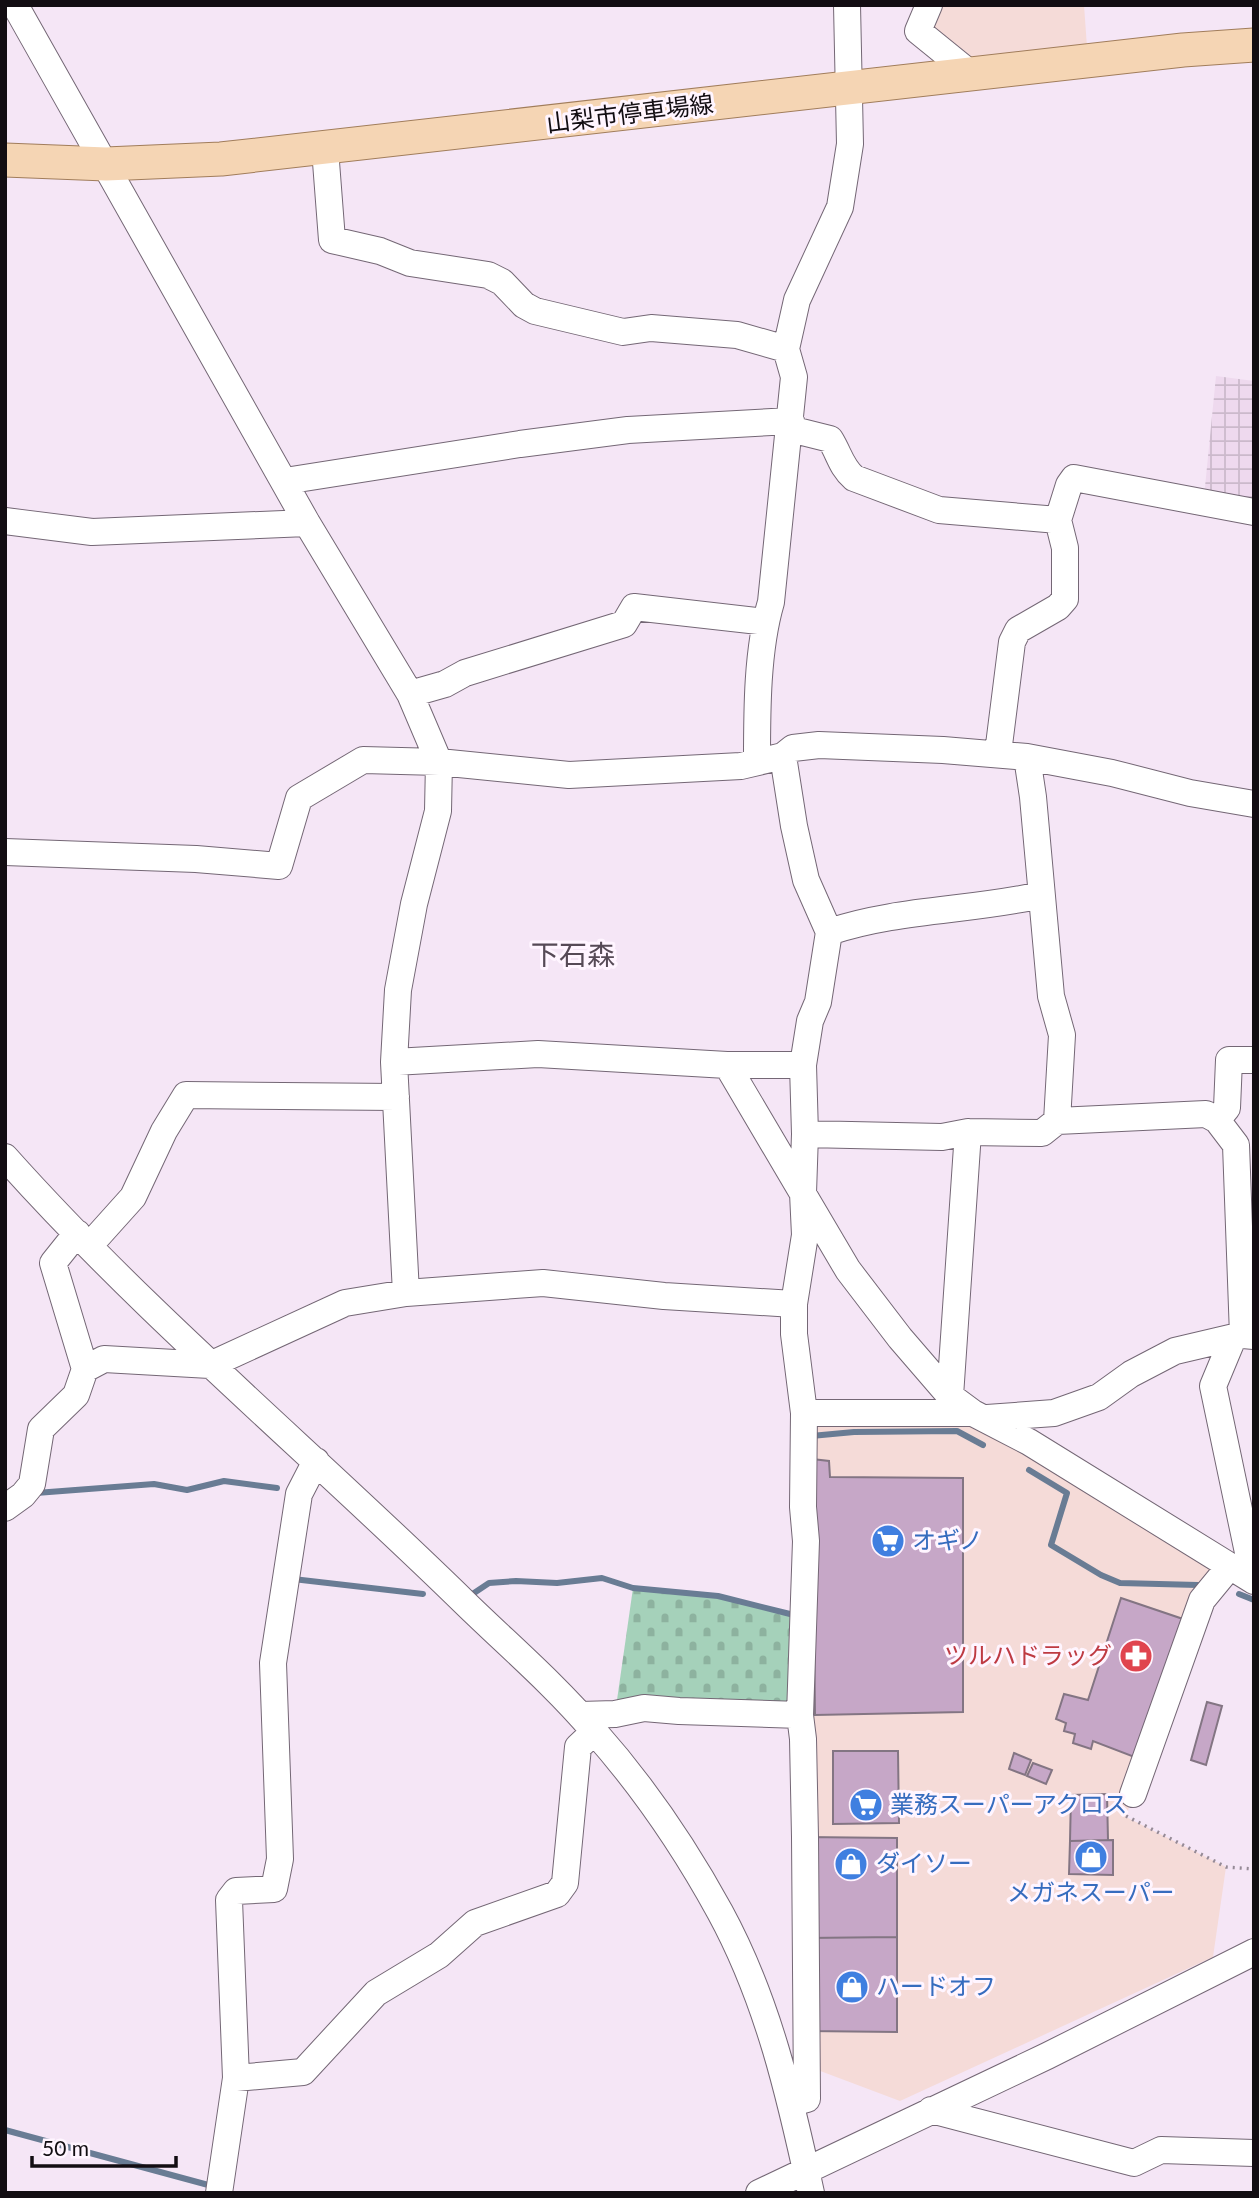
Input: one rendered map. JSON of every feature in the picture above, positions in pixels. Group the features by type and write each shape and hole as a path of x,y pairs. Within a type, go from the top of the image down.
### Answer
{"main road":[{"name":"山梨市停車場線","path":"5,160 106,164 221,159 1183,50 1254,45"}],"street":[{"path":"15,5 307,523 410,694 439,762 438,811 414,904 398,990 394,1062 406,1293"},
{"path":"757,760 757,723 766,622 771,602 794,377 786,349 797,300 840,206 850,144 847,5"},
{"path":"929,5 918,31 971,74"},
{"path":"325,149 332,240 380,251 410,263 488,275 502,282 524,305 535,311 622,332 651,328 737,335 786,349"},
{"path":"285,481 628,430 790,425 830,439 844,469 854,478 939,510 1058,520"},
{"path":"998,753 1013,642 1018,630 1058,607 1065,599 1065,548 1058,520 1069,485 1074,478 1254,512"},
{"path":"5,521 92,532 307,523"},
{"path":"410,694 446,684 465,673 624,624 634,607 766,622"},
{"path":"5,852 196,859 279,866 299,798 363,760 439,762 569,775 741,766 757,760 783,756 793,748 819,745 998,753 1254,804"},
{"path":"783,756 806,880 829,932 818,1002 810,1021 803,1065 805,1235 793,1304 804,1413 803,1507 806,1541 800,1715 803,1739 807,2099 792,2103"},
{"path":"1027,757 1051,996 1062,1035 1057,1121"},
{"path":"829,932 854,924 1041,895"},
{"path":"394,1062 538,1054 727,1065 803,1065"},
{"path":"1217,1120 1227,1108 1229,1060 1254,1060"},
{"path":"727,1065 848,1270 900,1338 950,1396 1254,1581"},
{"path":"5,1508 23,1495 32,1484 41,1429 76,1395 85,1369 53,1263 133,1197 164,1131 186,1095 396,1097"},
{"path":"805,1134 942,1137 968,1132 1042,1133 1057,1121 1206,1114 1217,1120 1236,1145 1243,1336 1213,1386 1254,1581"},
{"path":"950,1396 968,1132"},
{"path":"5,1157 83,1240 210,1365 410,1549 587,1723 636,1783 722,1915 746,1967 773,2035 792,2103 808,2181"},
{"path":"85,1369 104,1359 210,1365 345,1303 406,1293 543,1283 664,1296 793,1304"},
{"path":"804,1413 1037,1416 1054,1413 1099,1397 1131,1374 1175,1351 1243,1336"},
{"path":"219,2193 236,2078 229,1900 236,1891 274,1889 280,1859 273,1663 299,1494 316,1461"},
{"path":"1133,1794 1202,1600 1230,1566"},
{"path":"587,1723 644,1708 800,1715"},
{"path":"236,2078 303,2072 376,1993 439,1955 475,1923 557,1894 565,1883 578,1747 587,1723"},
{"path":"759,2193 808,2181 931,2110 1059,2050 1254,1952"},
{"path":"931,2110 1134,2163 1161,2150 1254,2153"}],"path":[{"path":"1133,1794 1126,1817 1226,1867 1254,1869"}],"shaded area":[{"path":"929,5 1084,5 1088,61 971,74 918,31"},
{"path":"1216,376 1254,381 1254,505 1204,497"},
{"path":"804,1413 973,1413 1230,1566 1133,1794 1126,1817 1226,1867 1213,1957 900,2101 807,2066"}],"green space":[{"path":"633,1588 718,1596 803,1617 800,1715 615,1714"}],"building":[{"name":"オギノ","path":"812,1459 829,1461 830,1477 963,1478 963,1712 815,1715"},
{"name":"ツルハドラッグ","path":"1121,1598 1183,1619 1137,1758 1093,1741 1091,1749 1073,1743 1075,1734 1064,1731 1066,1723 1056,1719 1064,1694 1088,1700"},
{"path":"1207,1702 1222,1706 1206,1765 1191,1760"},
{"name":"業務スーパーアクロス","path":"833,1751 898,1751 899,1823 833,1824"},
{"path":"1014,1753 1031,1760 1025,1775 1009,1769"},
{"path":"1033,1763 1052,1770 1046,1784 1027,1776"},
{"path":"1107,1794 1108,1840 1070,1841 1071,1795"},
{"name":"ダイソー","path":"805,1837 897,1838 897,1937 807,1938"},
{"name":"メガネスーパー","path":"1113,1840 1113,1875 1069,1874 1070,1841"},
{"name":"ハードオフ","path":"897,1937 897,2032 807,2031 807,1938"}],"waterway":[{"path":"811,1436 854,1432 957,1431 983,1445"},
{"path":"1029,1470 1067,1493 1051,1545 1101,1575 1120,1583 1198,1585"},
{"path":"36,1493 154,1484 187,1490 224,1481 277,1488"},
{"path":"471,1595 489,1583 557,1583 602,1578 633,1588 718,1596 794,1615 794,1610"},
{"path":"293,1579 423,1594"},
{"path":"1239,1594 1254,1600"},
{"path":"5,2130 212,2186"}],"place":[{"name":"オギノ","path":"888,1541"},
{"name":"ツルハドラッグ","path":"1136,1656"},
{"name":"業務スーパーアクロス","path":"866,1805"},
{"name":"メガネスーパー","path":"1091,1857"},
{"name":"ダイソー","path":"851,1864"},
{"name":"ハードオフ","path":"852,1987"}],"district":[{"name":"下石森","path":"573,955"}]}
